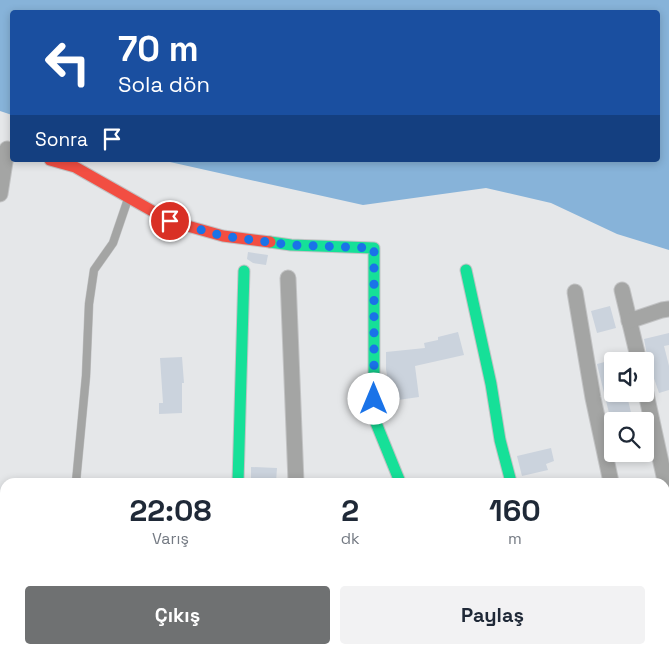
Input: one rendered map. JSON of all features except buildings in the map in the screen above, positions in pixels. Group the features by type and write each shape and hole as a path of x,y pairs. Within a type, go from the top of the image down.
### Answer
{"street":[{"path":"0,194 7,149 10,150"},
{"path":"57,162 75,167 170,221 223,236 291,245 374,248 374,418 398,478"},
{"path":"466,270 509,478"},
{"path":"238,478 244,271"},
{"path":"288,278 296,478"},
{"path":"622,290 637,352"},
{"path":"575,292 593,398 610,478"},
{"path":"630,322 669,309"},
{"path":"648,402 664,478"}],"lane":[{"path":"76,478 86,376 89,304 94,270 113,243 128,197"}],"water":[{"path":"0,0 669,0 669,250 617,234 551,203 486,188 363,205 170,162 660,162 660,10 10,10 10,114 0,111"}],"traffic: fast":[{"path":"270,242 291,245 374,248 374,418 398,478"},
{"path":"466,270 491,384 500,440 510,478"},
{"path":"238,478 244,271"}],"traffic: jam":[{"path":"57,162 75,167 170,221 223,236 270,242"}],"route":[{"path":"170,221 223,236 291,245 374,248 374,399"}]}
